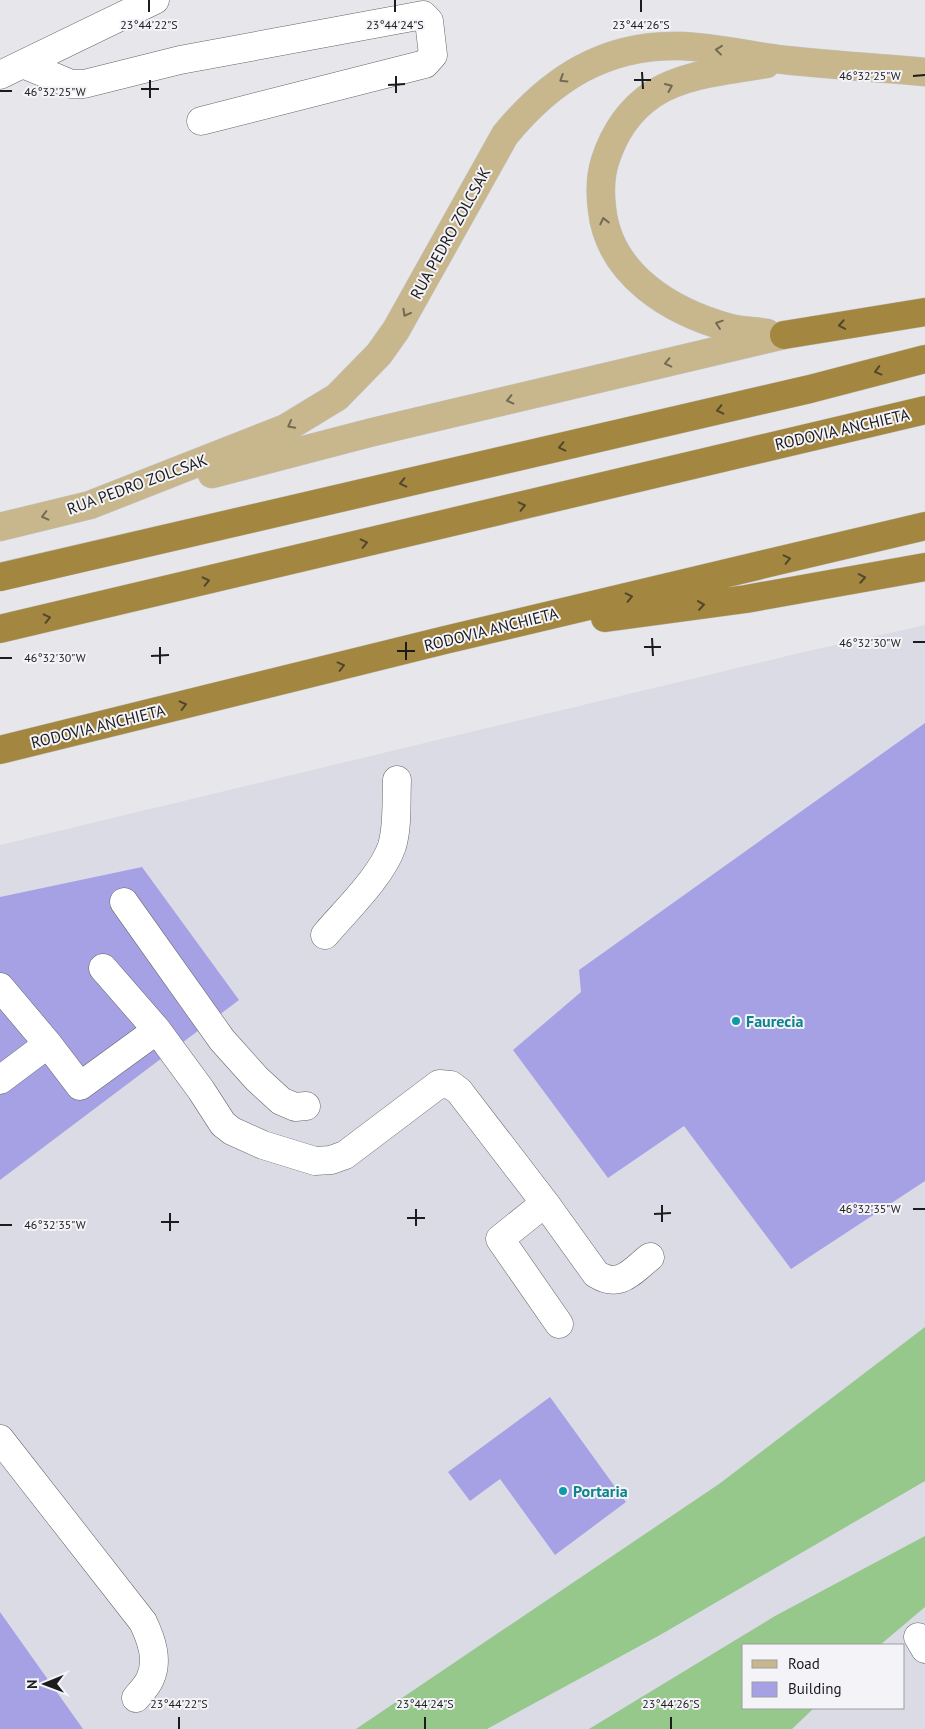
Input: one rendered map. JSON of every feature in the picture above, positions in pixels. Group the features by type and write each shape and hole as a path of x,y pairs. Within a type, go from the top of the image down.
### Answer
{"highway":[{"path":"784,335 925,312"},
{"path":"0,577 810,389 925,359"},
{"name":"RODOVIA ANCHIETA","path":"0,630 925,410"},
{"name":"RODOVIA ANCHIETA","path":"0,750 445,640 925,526"},
{"path":"445,640 746,599 925,567"}],"main road":[{"name":"RUA PEDRO ZOLCSAK","path":"0,527 90,505 286,428 337,397 379,354 396,330 505,135 521,116 556,84 578,70 621,52 654,47 680,46 784,60 925,72"},
{"path":"784,60 703,76 673,84 652,95 634,110 620,126 609,149 603,169 600,192 603,220 610,244 624,266 643,286 667,302 696,316 730,328 784,335"},
{"path":"90,505 373,432 784,335"}],"street":[{"path":"11,70 146,2"},
{"path":"11,70 71,84 84,84 180,60 403,18 423,15 429,21 433,55 425,64 202,121"},
{"path":"325,935 380,871 392,846 396,822 397,780"},
{"path":"124,902 222,1040 257,1079 281,1101 295,1107 306,1106"},
{"path":"103,968 158,1030 201,1090 222,1124 232,1131 254,1141 315,1161 331,1160 345,1155 439,1084 451,1085 459,1091 545,1203 596,1274 605,1280 615,1281 624,1278 650,1258"},
{"path":"0,987 48,1044 80,1086 158,1030"},
{"path":"0,1080 48,1044"},
{"path":"545,1203 500,1239 559,1324"},
{"path":"0,1439 143,1622 150,1636 154,1655 151,1678 136,1698"}],"shaded area":[{"path":"925,625 925,1729 0,1729 0,845 799,653"}],"green space":[{"path":"925,1327 925,1481 660,1635 487,1729 356,1729 719,1484"},
{"path":"925,1536 925,1607 881,1644 742,1644 742,1709 813,1709 792,1729 589,1729 775,1616"}],"building":[{"name":"Faurecia","path":"925,723 925,1181 791,1269 684,1126 608,1178 513,1050 581,992 579,970"},
{"path":"142,867 239,1000 0,1180 0,897"},
{"name":"Portaria","path":"550,1397 626,1502 555,1555 500,1479 470,1501 448,1472"},
{"path":"0,1612 83,1729 0,1729"}],"place":[{"name":"Faurecia","path":"736,1021"},
{"name":"Portaria","path":"563,1491"}]}
